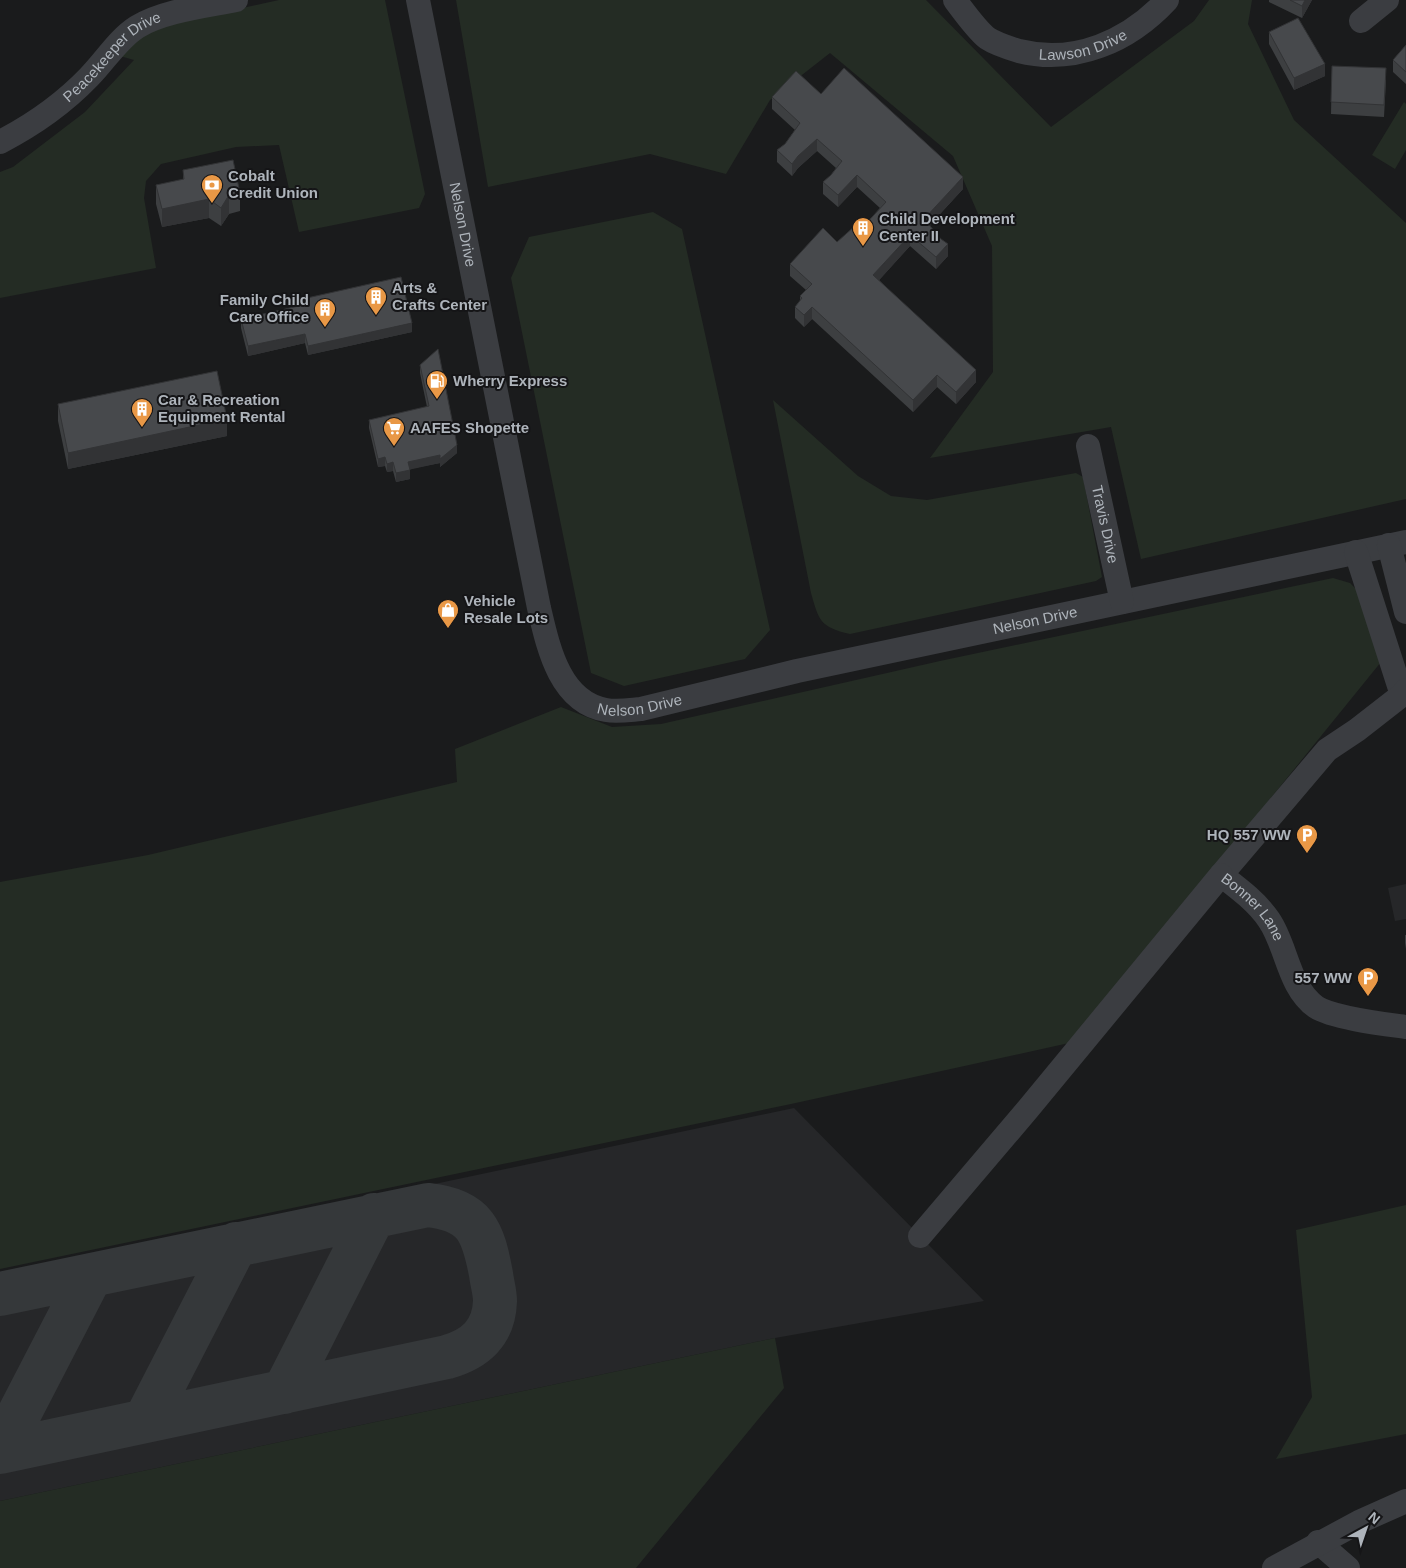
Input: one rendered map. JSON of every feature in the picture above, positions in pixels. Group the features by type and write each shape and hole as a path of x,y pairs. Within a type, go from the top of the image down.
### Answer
{"street":[{"name":"Peacekeeper Drive","path":"0,142 44,116 74,92 134,28 193,4 236,0"},
{"name":"Nelson Drive","path":"418,0 539,608 554,663 573,692 588,704 604,710 641,709 797,670 1398,543"},
{"name":"Lawson Drive","path":"955,0 988,38 1009,48 1055,56 1095,49 1122,36 1142,23 1165,1"},
{"path":"1361,21 1386,0"},
{"name":"Travis Drive","path":"1088,446 1122,602"},
{"path":"1398,543 1406,612"},
{"name":"Bonner Lane","path":"1356,552 1404,692 1327,750 1221,875 1249,898 1268,919 1277,934 1293,976 1303,993 1316,1007 1332,1014 1406,1027"},
{"path":"920,1236 1028,1109 1221,875"},
{"path":"1274,1568 1318,1542 1406,1501"},
{"path":"1318,1542 1348,1568"}],"shaded area":[{"path":"279,0 385,0 425,194 419,208 299,232 279,145 236,147 161,164 146,181 144,198 156,268 0,298 0,172 13,167 85,112 134,60 120,56 143,30"},
{"path":"456,0 926,0 1051,127 1194,21 1209,0 1252,0 1248,24 1294,120 1406,223 1406,499 1141,559 1111,427 930,458 993,372 992,246 953,156 830,53 770,100 726,174 650,154 488,187"},
{"path":"1404,102 1406,104 1406,150 1395,169 1372,155"},
{"path":"653,212 682,229 770,630 745,659 624,686 591,673 511,278 529,237"},
{"path":"773,400 858,476 891,496 927,500 1076,473 1083,477 1102,577 1096,581 850,634 832,629 819,616 811,593"},
{"path":"1333,578 1350,583 1361,594 1381,662 1176,915 1069,1043 791,1104 0,1269 0,882 148,855 457,782 455,749 561,707 612,727 661,724 940,661"},
{"path":"1406,884 1406,919 1395,921 1388,888"},
{"path":"794,1108 984,1301 775,1338 0,1501 0,1276"},
{"path":"1406,1205 1406,1434 1276,1459 1312,1397 1296,1230"},
{"path":"775,1338 784,1388 636,1568 0,1568 0,1501"}],"building":[{"path":"1290,0 1305,0 1302,6"},
{"path":"1298,18 1325,64 1294,78 1269,32"},
{"path":"1406,45 1406,72 1393,60"},
{"path":"1332,66 1386,68 1384,105 1331,102"},
{"name":"Child Development Center II","path":"844,68 963,177 924,219 941,239 948,244 936,257 910,235 873,275 976,370 956,392 937,375 913,400 812,307 804,315 795,307 802,298 800,296 812,284 790,264 823,228 837,242 856,225 861,229 886,202 857,175 838,195 823,182 842,161 817,139 792,164 777,150 785,144 800,123 772,97 796,71 821,94"},
{"path":"233,160 240,193 229,195 221,208 209,199 162,209 156,185 184,179 183,170"},
{"path":"401,277 412,323 308,346 305,334 248,346 241,319 299,306 298,300"},
{"path":"438,349 457,445 440,459 440,455 408,462 410,470 396,473 393,462 387,464 385,457 378,459 369,420 429,406 420,365"},
{"name":"Car & Recreation Equipment Rental","path":"217,371 227,419 68,453 58,404"}],"taxiway":[{"path":"0,1294 428,1205 457,1212 467,1218 474,1226 485,1246 495,1294 494,1312 487,1331 474,1344 457,1354 0,1452"},
{"path":"284,1392 374,1215"},
{"path":"145,1421 236,1244"},
{"path":"0,1451 91,1275"}],"place":[{"name":"Cobalt Credit Union","path":"212,204"},
{"name":"Child Development Center II","path":"863,247"},
{"name":"Arts & Crafts Center","path":"376,316"},
{"name":"Family Child Care Office","path":"325,328"},
{"name":"Wherry Express","path":"437,400"},
{"name":"Car & Recreation Equipment Rental","path":"142,428"},
{"name":"AAFES Shopette","path":"394,447"},
{"name":"Vehicle Resale Lots","path":"448,629"},
{"name":"HQ 557 WW","path":"1307,854"},
{"name":"557 WW","path":"1368,997"}]}
